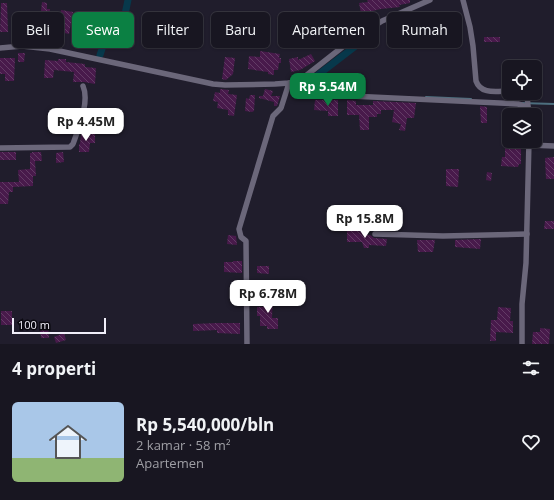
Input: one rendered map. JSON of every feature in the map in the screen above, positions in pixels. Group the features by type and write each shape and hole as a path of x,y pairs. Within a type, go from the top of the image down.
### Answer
{"street":[{"path":"0,48 28,47 50,49 213,84 234,85 289,83 303,78 345,45 382,21 430,0"},
{"path":"463,0 473,46 476,81 478,86 482,90 502,91"},
{"path":"303,78 302,85 308,94 481,101 528,106 528,100"},
{"path":"247,344 246,241 241,237 239,229 273,116 281,108 289,83"},
{"path":"0,148 70,148 73,144 84,105 85,90 83,86"},
{"path":"542,145 554,146"},
{"path":"522,344 529,148"},
{"path":"375,234 443,236 527,234"}],"building":[{"path":"367,0 410,0 410,3 399,5 400,7 361,12 359,3 368,2"},
{"path":"42,2 47,3 47,9 50,9 50,12 38,12 41,11"},
{"path":"1,3 7,3 8,32 0,32"},
{"path":"61,10 73,12 69,34 64,33 64,12 61,12"},
{"path":"484,37 500,37 500,42 484,42"},
{"path":"260,51 280,54 279,58 281,58 281,63 279,63 278,70 274,70 274,75 268,74 268,72 248,69 249,56 260,57"},
{"path":"18,53 25,53 24,62 18,62"},
{"path":"311,54 315,61 300,70 291,72 289,59 298,57 298,60"},
{"path":"225,57 235,58 233,74 226,80 222,79"},
{"path":"0,58 15,58 14,81 5,81 5,74 0,74"},
{"path":"58,59 66,59 66,62 85,64 85,67 96,68 95,84 73,82 74,72 54,70 53,78 44,78 45,60 58,61"},
{"path":"220,89 229,90 228,94 237,95 234,116 228,115 228,110 217,108 218,102 213,101 215,92 220,93"},
{"path":"265,89 273,91 271,96 280,96 277,106 274,106 274,102 259,98 259,96 263,96"},
{"path":"250,95 255,95 254,111 252,112 245,111 246,98 249,99"},
{"path":"315,100 338,100 338,116 328,116 328,111 314,110"},
{"path":"347,100 356,101 356,105 373,105 373,101 416,103 414,118 407,118 405,131 399,130 401,124 392,122 394,110 381,110 381,114 377,114 377,117 369,117 369,130 360,130 359,115 347,115"},
{"path":"480,106 487,107 487,123 481,123"},
{"path":"81,133 95,133 95,143 90,143 89,152 79,152"},
{"path":"505,148 521,148 521,164 519,164 518,167 501,166 502,157 505,157"},
{"path":"0,152 16,152 16,160 0,160"},
{"path":"41,152 42,161 35,161 36,176 33,176 33,186 13,187 13,192 9,192 8,204 0,204 0,182 19,182 18,170 30,169 30,153"},
{"path":"63,152 64,162 56,163 56,153"},
{"path":"554,157 554,179 546,179 545,158"},
{"path":"446,169 459,169 458,187 446,186"},
{"path":"487,172 492,173 491,181 486,180"},
{"path":"545,221 554,221 554,229 544,229"},
{"path":"347,231 362,231 362,234 370,235 374,238 387,239 386,246 369,245 369,248 364,248 362,242 347,242"},
{"path":"228,235 236,236 237,245 227,244"},
{"path":"481,239 480,249 455,247 455,240"},
{"path":"417,240 435,240 433,252 418,252"},
{"path":"242,261 242,273 224,272 224,262"},
{"path":"257,266 269,266 269,274 257,273"},
{"path":"266,293 273,294 272,318 278,318 278,329 267,329 267,326 260,326 260,316 257,316 257,307 263,307 263,305 266,305"},
{"path":"498,307 511,308 510,321 513,321 513,333 496,332 496,341 490,341 491,320 497,320"},
{"path":"1,311 12,311 12,325 1,325"},
{"path":"240,323 240,334 217,333 217,330 193,331 193,324"},
{"path":"40,326 48,326 49,338 41,338"},
{"path":"540,328 550,329 549,344 532,344 533,332 540,332"},
{"path":"64,333 66,340 56,343 54,337"}],"waterway":[{"path":"100,55 104,43 124,19 128,0"},
{"path":"350,93 316,91 312,86 314,78 353,48"},
{"path":"426,97 471,99"},
{"path":"521,103 554,104"}]}
